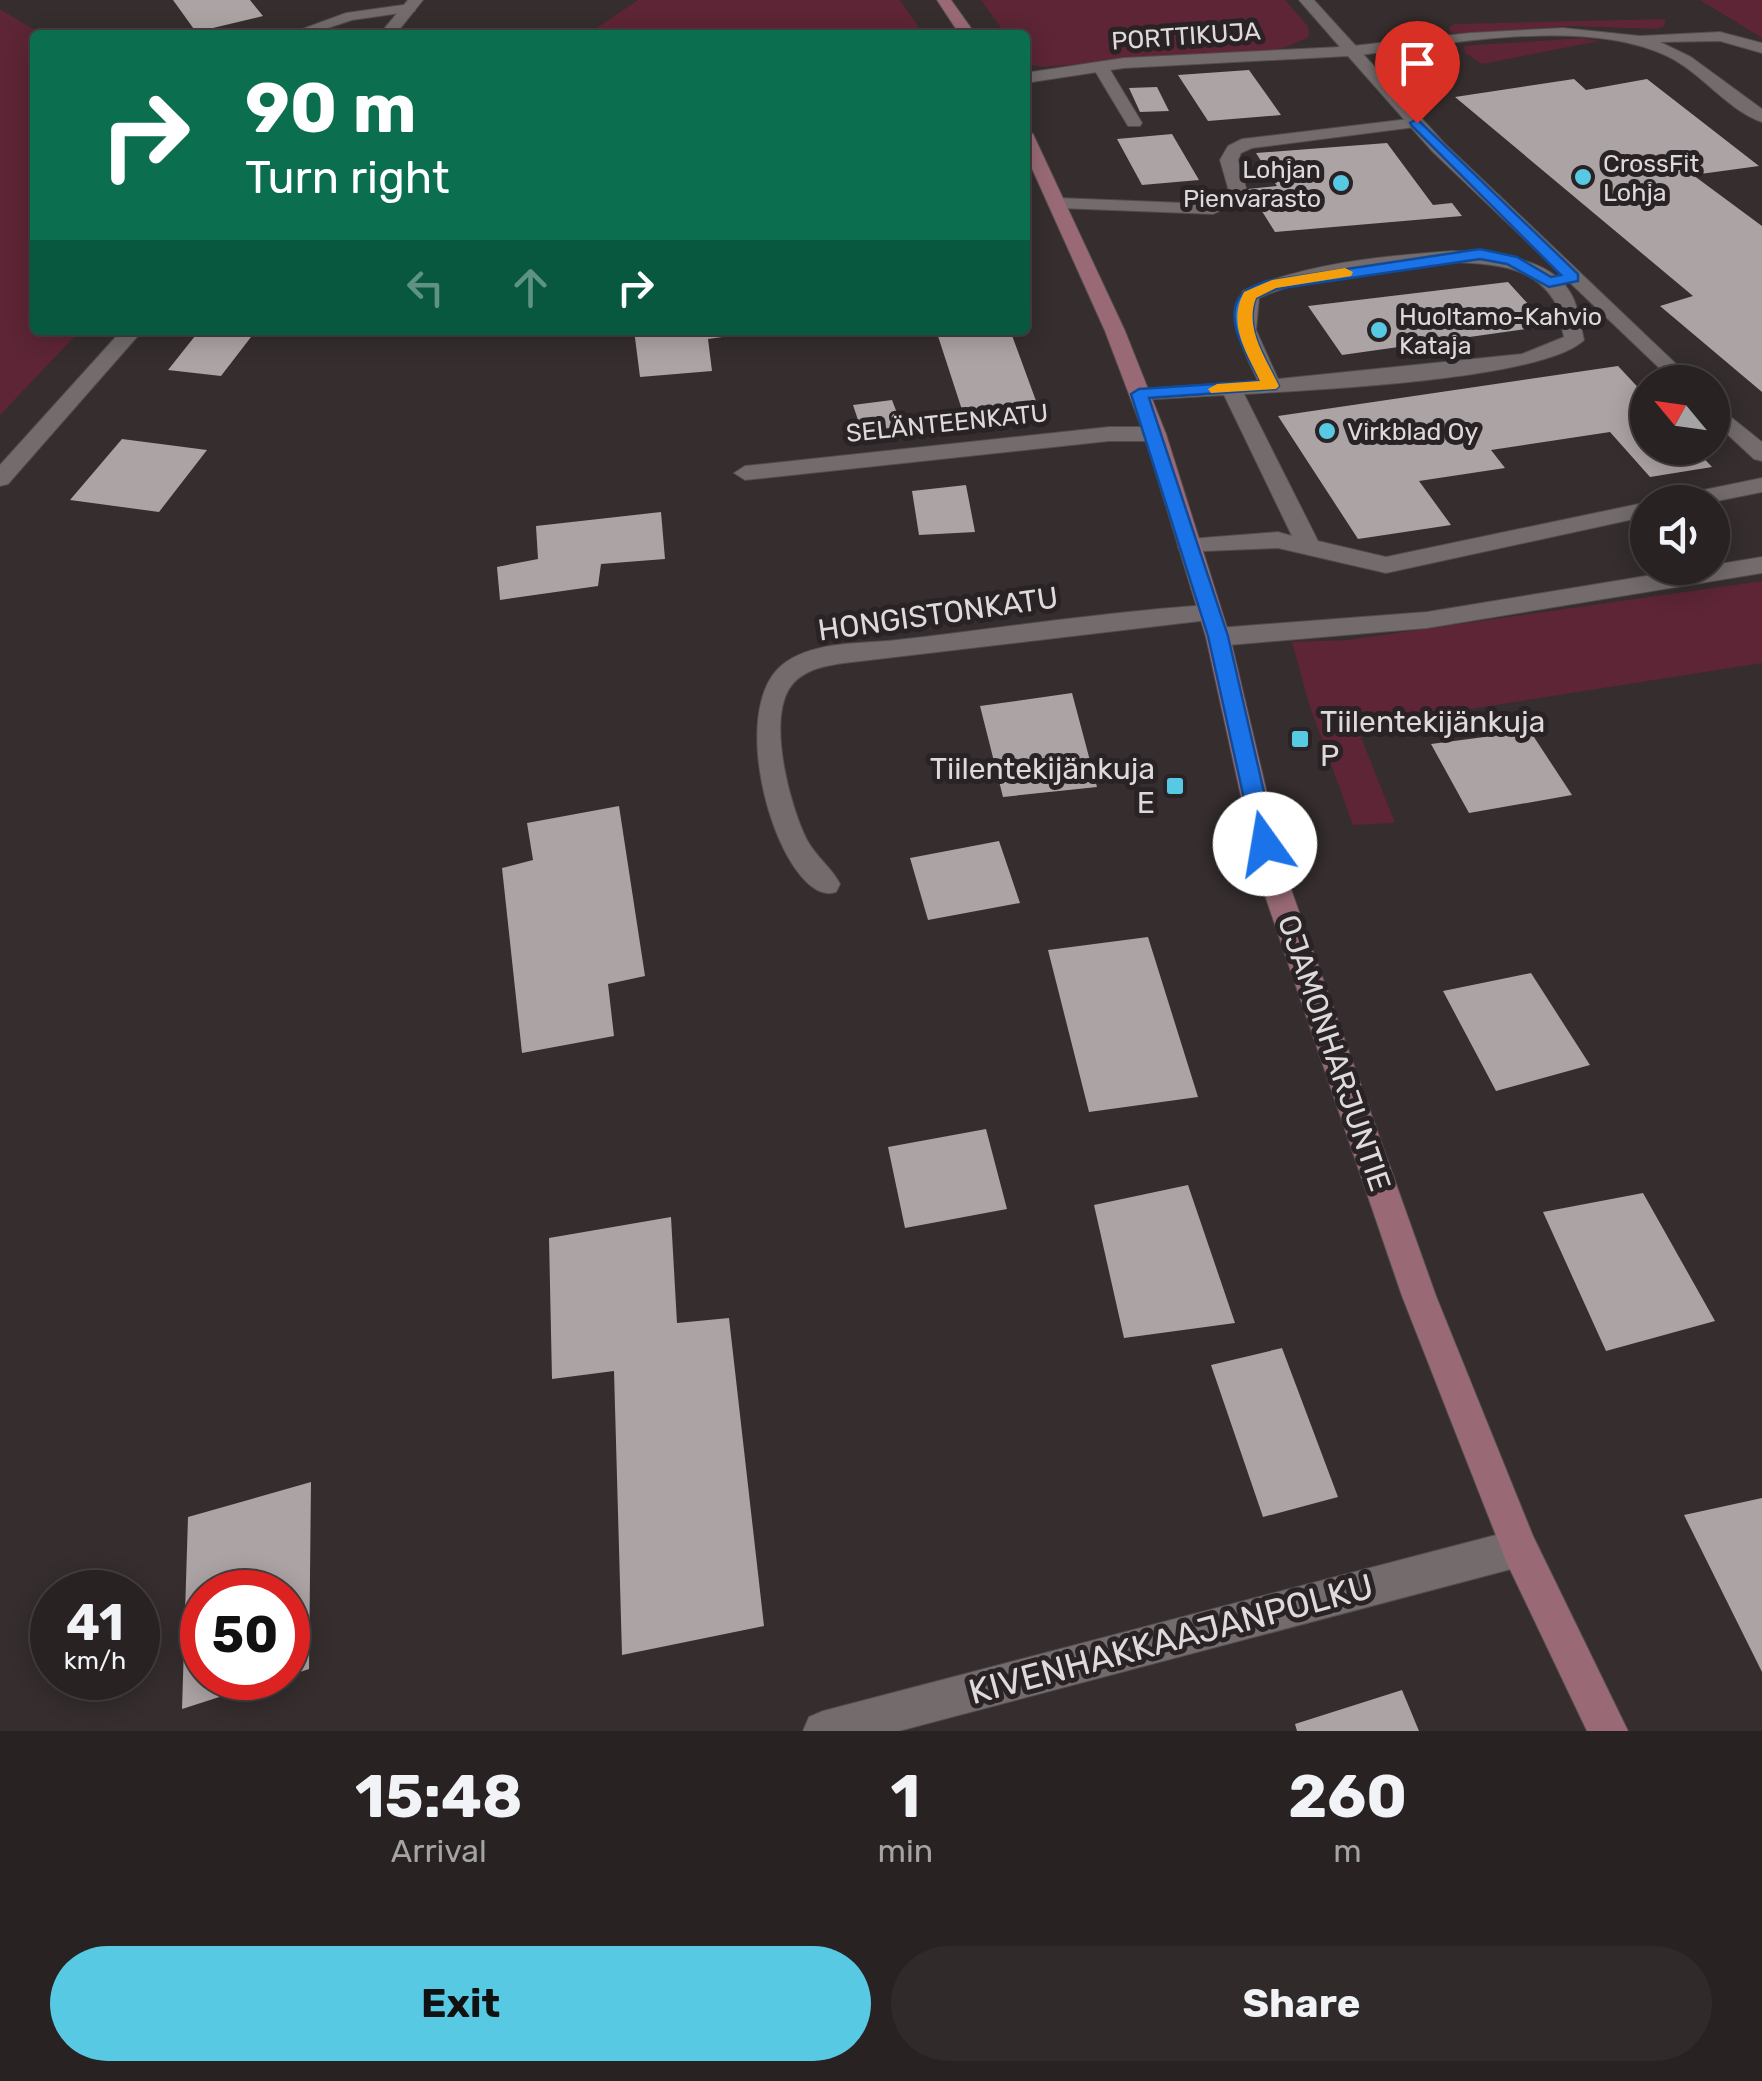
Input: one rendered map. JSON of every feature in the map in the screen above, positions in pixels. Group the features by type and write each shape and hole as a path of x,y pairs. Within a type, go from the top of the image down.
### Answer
{"main road":[{"path":"944,0 965,30"},
{"name":"OJAMONHARJUNTIE","path":"1030,144 1059,203 1154,434 1214,625 1273,878 1418,1296 1520,1548 1608,1731"}],"street":[{"path":"1306,0 1417,123 1667,365"},
{"path":"305,30 358,6 413,4"},
{"path":"391,30 413,4"},
{"name":"PORTTIKUJA","path":"1030,77 1100,66 1352,51 1446,40 1596,32 1638,40"},
{"path":"1638,40 1714,36 1762,48"},
{"path":"1638,40 1672,52 1762,117"},
{"path":"1100,66 1134,122"},
{"path":"1059,203 1213,208 1233,200 1238,188 1229,160 1234,150 1248,143 1417,123"},
{"path":"1139,394 1351,382 1526,360 1574,340 1574,316 1549,282 1512,260 1480,254 1272,284 1250,295 1243,311 1244,330 1270,386"},
{"path":"1549,282 1573,278"},
{"path":"0,479 129,335"},
{"path":"1231,388 1309,547"},
{"path":"1730,425 1762,454"},
{"name":"SELÄNTEENKATU","path":"746,473 1110,434 1154,434"},
{"path":"1730,492 1762,485"},
{"path":"1189,547 1278,540 1386,565 1630,513"},
{"name":"HONGISTONKATU","path":"826,884 798,848 768,758 769,703 791,670 827,659 1146,617 1214,625 1427,620 1762,564"},
{"name":"KIVENHAKKAAJANPOLKU","path":"823,1731 1520,1548"}],"shaded area":[{"path":"638,0 900,0 921,30 593,30"},
{"path":"981,0 1285,0 1308,26 1309,37 1282,49 1041,67 1030,64 1030,30 1002,30"},
{"path":"1700,0 1762,0 1762,38"},
{"path":"0,9 35,30 30,30 30,335 76,335 0,415"},
{"path":"1666,19 1664,26 1657,29 1571,26 1451,33 1449,28 1454,24"},
{"path":"1581,38 1600,41 1482,64 1465,53 1464,46"},
{"path":"1762,581 1762,663 1357,727 1395,823 1353,825 1309,704 1292,642 1347,640"}],"building":[{"path":"173,0 250,0 263,16 204,30 195,30"},
{"path":"1249,70 1281,115 1208,121 1178,75"},
{"path":"1574,79 1586,90 1647,79 1759,166 1693,175 1762,226 1762,392 1660,306 1693,296 1455,97"},
{"path":"1157,87 1169,111 1140,112 1129,88"},
{"path":"1172,134 1199,180 1142,185 1117,139"},
{"path":"1387,143 1433,205 1452,203 1462,216 1275,232 1248,189 1277,186 1256,153"},
{"path":"1508,282 1548,326 1342,355 1308,306"},
{"path":"196,335 251,337 221,376 168,370"},
{"path":"635,335 737,335 708,339 712,371 640,377"},
{"path":"938,335 1012,335 1039,409 964,416"},
{"path":"1618,366 1630,379 1630,454 1610,432 1491,450 1505,468 1419,481 1451,525 1358,539 1278,416"},
{"path":"892,400 902,426 862,432 853,405"},
{"path":"122,439 207,450 159,512 70,500"},
{"path":"1639,465 1712,467 1650,477"},
{"path":"966,485 975,532 919,535 912,491"},
{"path":"661,512 665,559 601,564 598,586 500,600 497,567 538,559 536,526"},
{"path":"1072,693 1097,787 1003,797 980,706"},
{"path":"1530,731 1572,795 1469,813 1431,744"},
{"path":"619,806 645,976 608,984 614,1036 522,1053 502,868 533,860 527,823"},
{"path":"999,841 1020,903 928,920 910,858"},
{"path":"1148,937 1198,1097 1089,1112 1048,950"},
{"path":"1531,973 1590,1065 1496,1091 1443,991"},
{"path":"986,1129 1007,1209 905,1228 888,1147"},
{"path":"1188,1185 1235,1323 1124,1338 1094,1205"},
{"path":"1643,1193 1715,1321 1606,1351 1543,1212"},
{"path":"671,1217 677,1323 729,1318 764,1626 622,1655 614,1371 552,1379 549,1238"},
{"path":"1282,1348 1338,1497 1263,1517 1211,1365"},
{"path":"311,1482 310,1576 310,1570 186,1570 188,1517"},
{"path":"1762,1498 1762,1672 1684,1515"},
{"path":"1402,1690 1419,1731 1297,1731 1295,1724"},
{"path":"182,1700 210,1700 182,1709"}],"slow traffic":[{"path":"1217,389 1270,386 1244,330 1243,311 1250,295 1272,284 1345,272"}],"place":[{"name":"CrossFit Lohja","path":"1583,177"},
{"name":"Lohjan Pienvarasto","path":"1341,183"},
{"name":"Huoltamo-Kahvio Kataja","path":"1379,330"},
{"name":"Virkblad Oy","path":"1327,431"},
{"name":"Tiilentekijänkuja P","path":"1300,739"},
{"name":"Tiilentekijänkuja E","path":"1175,786"}],"route":[{"path":"1265,844 1218,636 1139,394 1270,386 1244,330 1243,311 1250,295 1272,284 1430,258 1480,254 1512,260 1549,282 1573,278 1417,123"}]}
